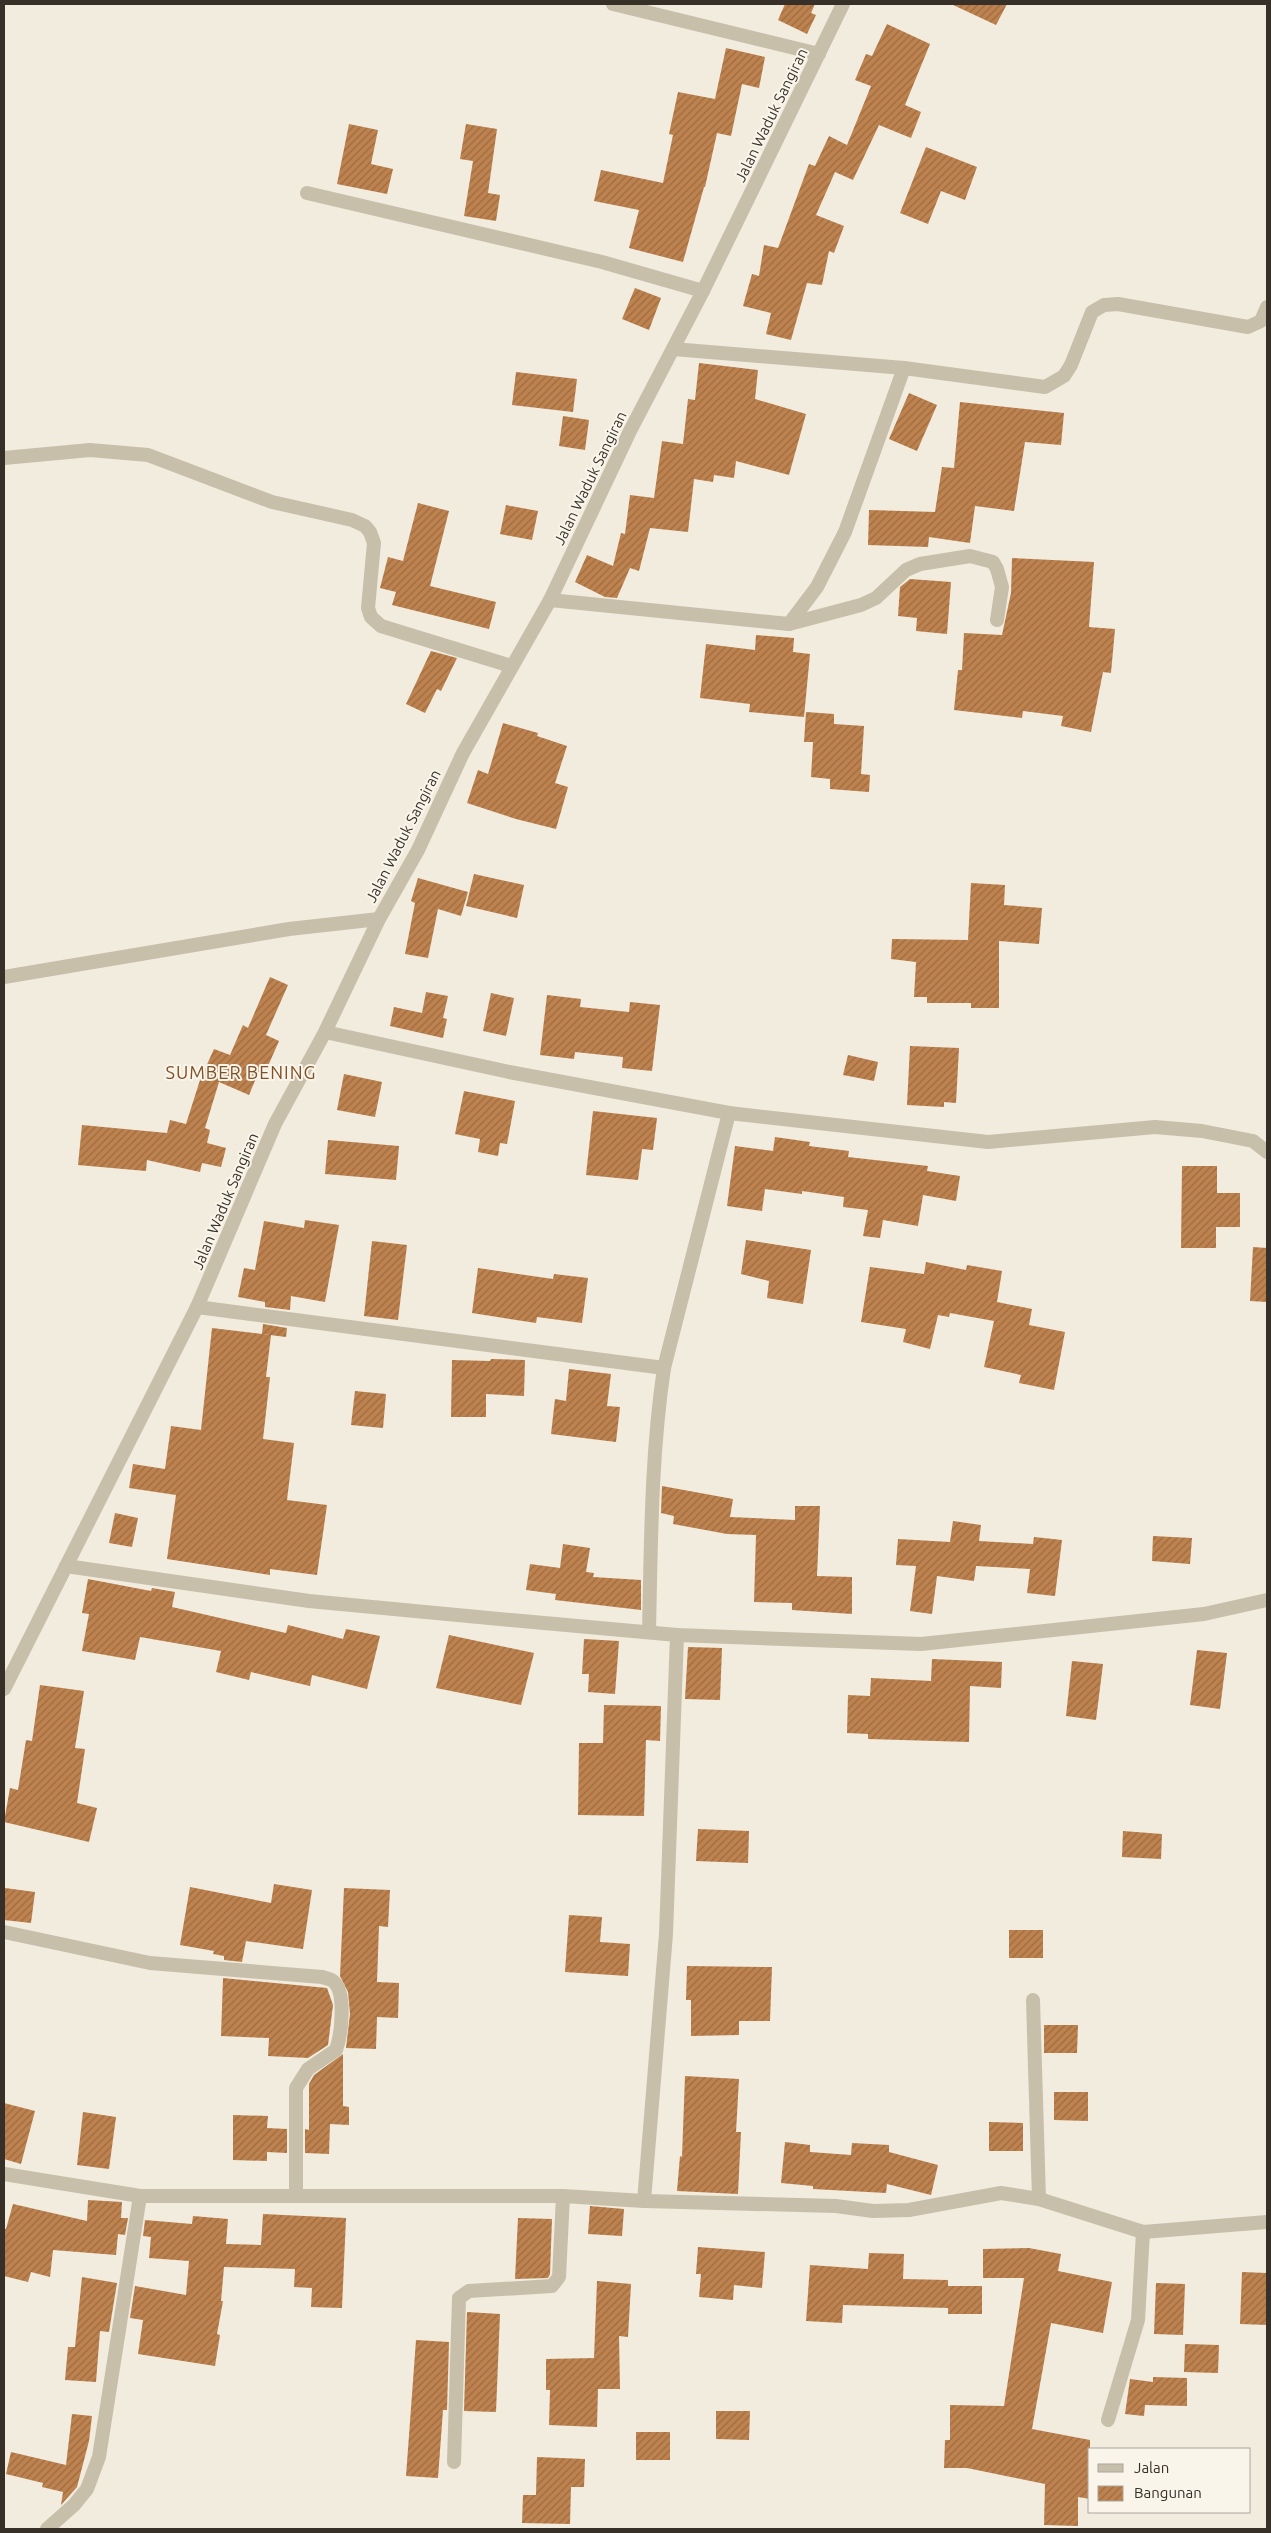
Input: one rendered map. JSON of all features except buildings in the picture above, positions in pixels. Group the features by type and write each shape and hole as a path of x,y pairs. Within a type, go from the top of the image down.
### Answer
{"street":[{"path":"613,4 819,54"},
{"name":"Jalan Waduk Sangiran","path":"4,1689 197,1307 275,1124 325,1032 379,920 418,850 463,752 550,600 630,431 703,291 843,4"},
{"path":"306,193 602,262 703,291"},
{"path":"673,349 904,368 1046,387 1064,376 1071,365 1092,312 1104,305 1118,304 1248,327 1261,321 1267,307"},
{"path":"789,624 817,587 845,532 904,368"},
{"path":"4,458 90,450 148,455 272,502 352,520 365,526 370,532 374,543 368,608 371,617 381,626 511,666"},
{"path":"550,600 789,624 861,606 876,598 906,570 920,564 970,556 993,562 997,568 1002,587 997,620"},
{"path":"4,977 289,929 379,920"},
{"path":"325,1032 509,1072 729,1114 988,1142 1155,1127 1202,1130 1253,1141 1267,1152"},
{"path":"649,1631 653,1489 658,1409 664,1368 729,1114"},
{"path":"197,1307 664,1368"},
{"path":"66,1566 309,1601 677,1635 921,1644 1204,1614 1267,1600"},
{"path":"644,2201 666,1934 677,1635"},
{"path":"4,1932 150,1963 322,1977 333,1981 339,1990 342,2012 336,2050 308,2069 296,2088 296,2195"},
{"path":"1033,2000 1039,2199"},
{"path":"4,2174 140,2196 562,2196 644,2201 836,2206 873,2211 909,2210 1001,2193 1039,2199 1143,2232 1267,2222"},
{"path":"47,2529 74,2504 87,2488 100,2457 140,2196"},
{"path":"454,2462 459,2298 463,2293 469,2291 552,2286 559,2277 562,2196"},
{"path":"1108,2420 1138,2320 1143,2232"}],"district":[{"name":"SUMBER BENING","path":"241,1072"}]}
